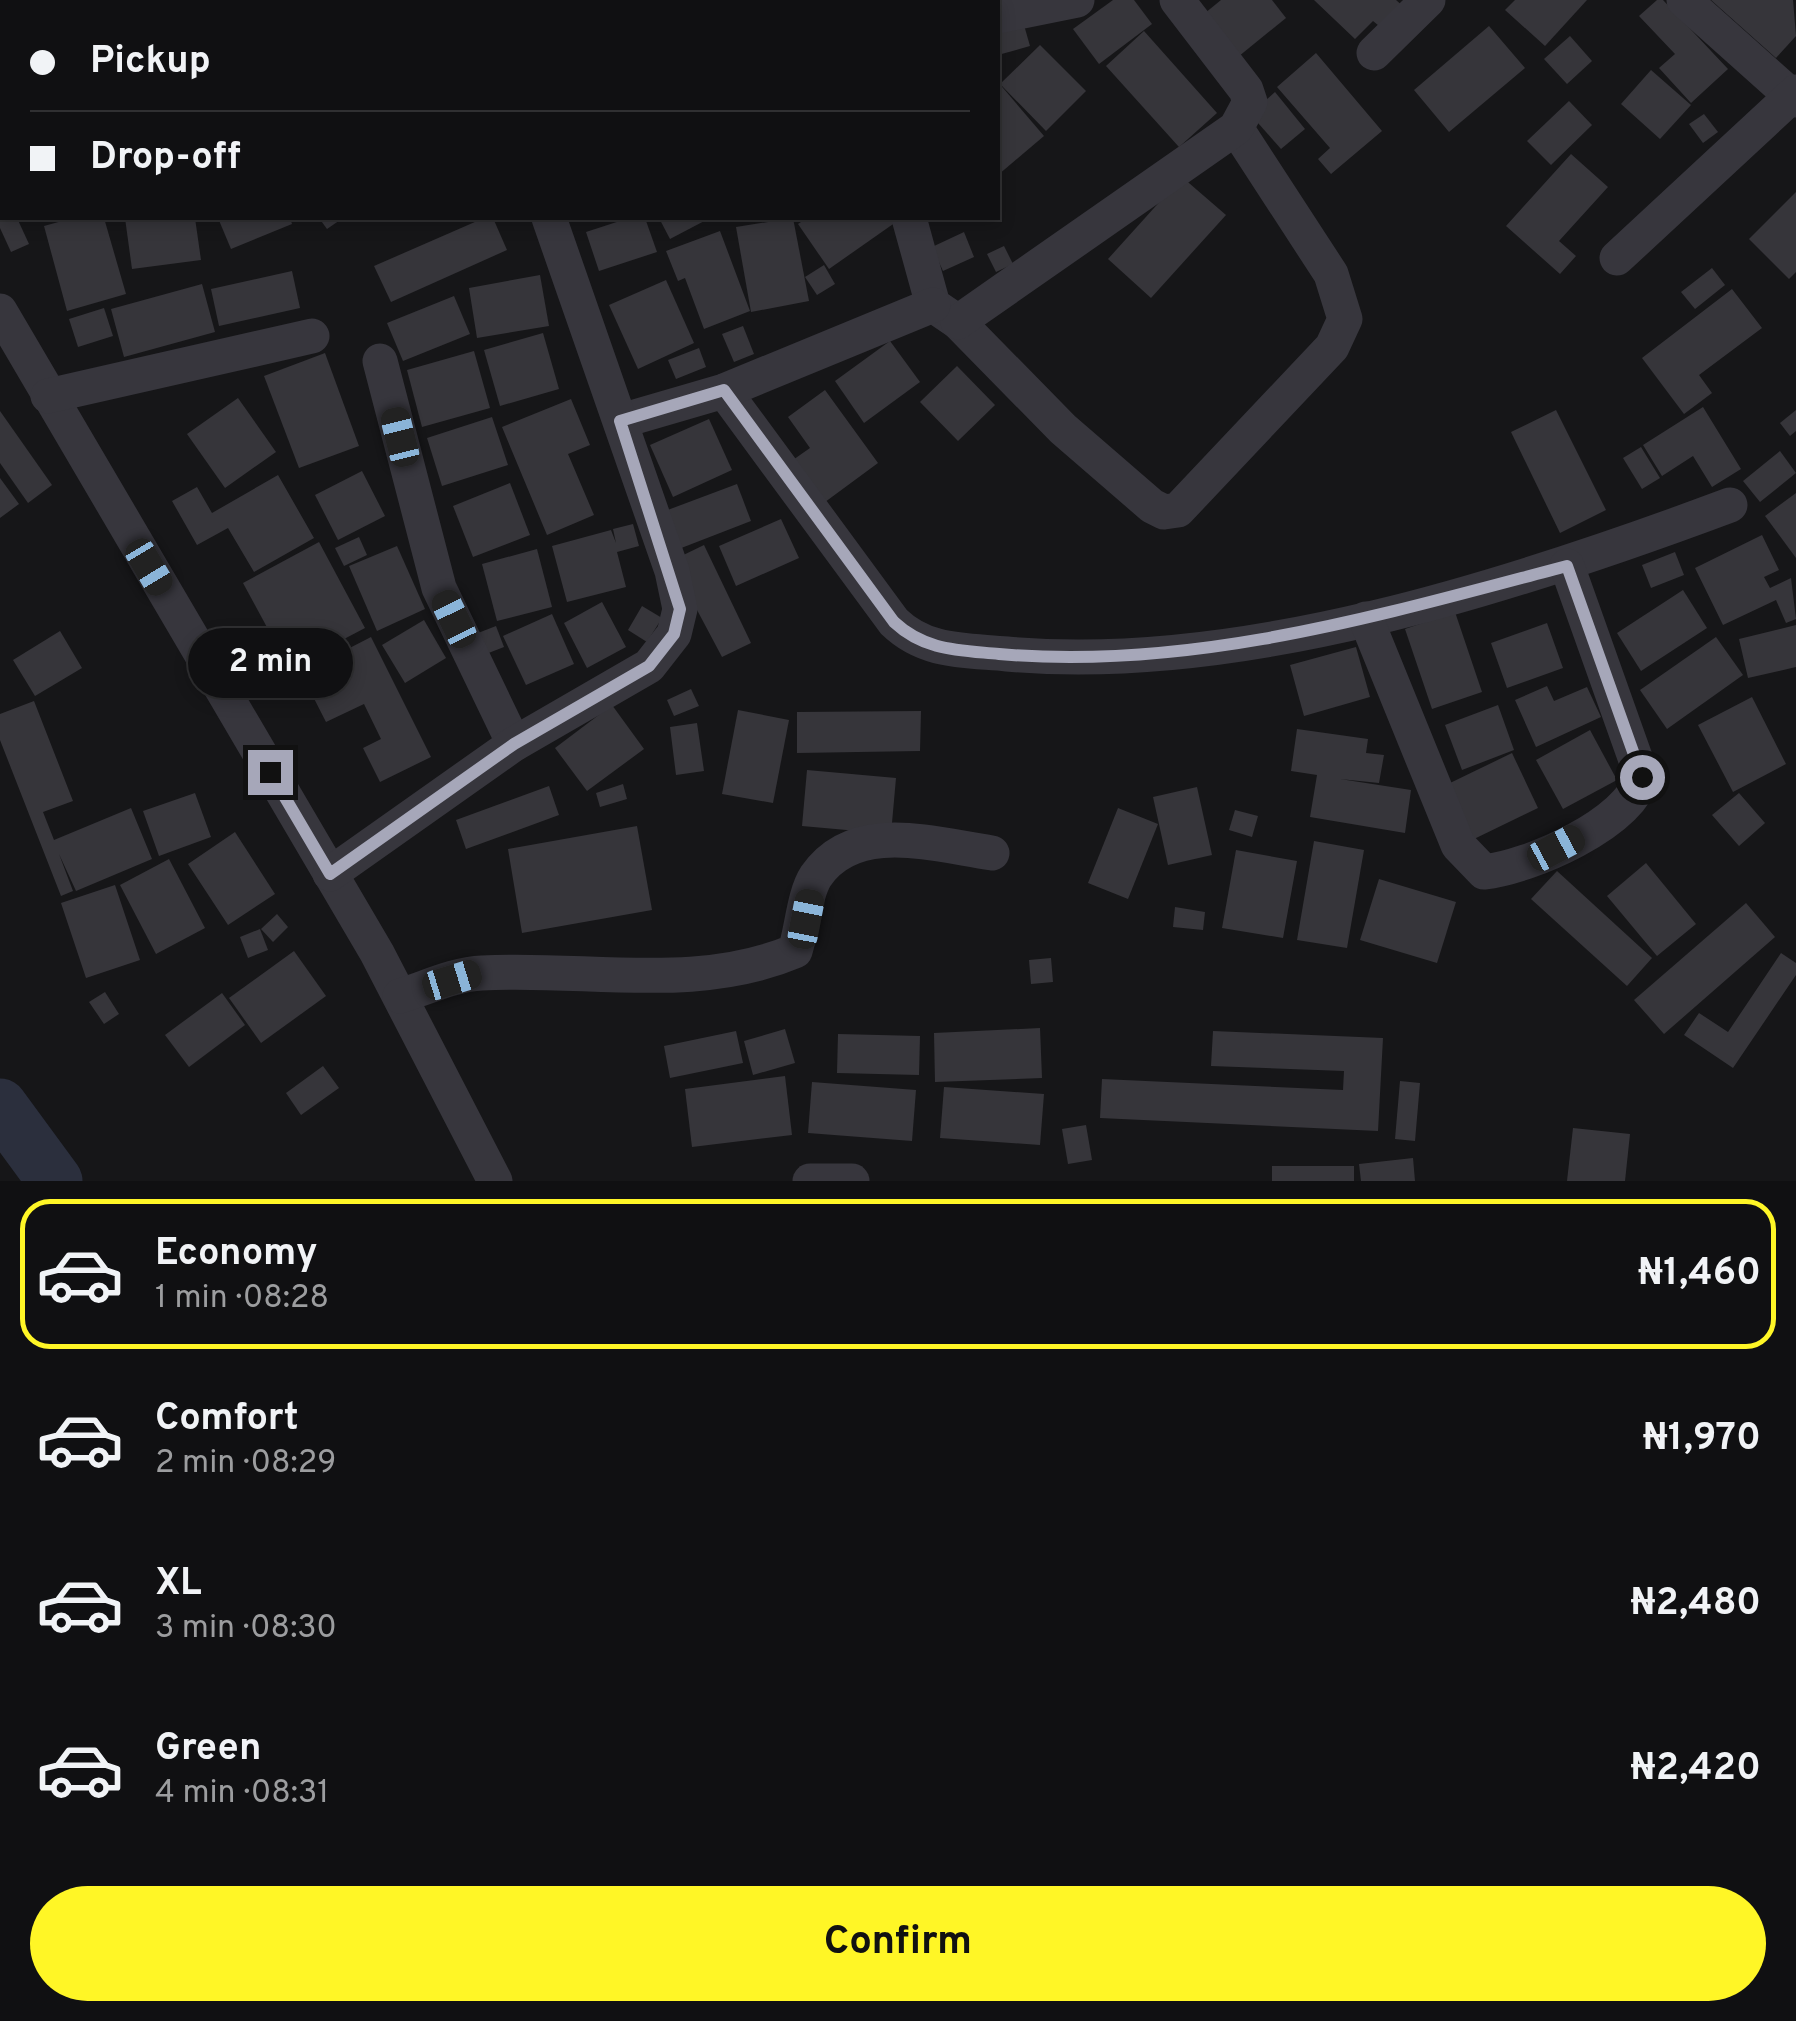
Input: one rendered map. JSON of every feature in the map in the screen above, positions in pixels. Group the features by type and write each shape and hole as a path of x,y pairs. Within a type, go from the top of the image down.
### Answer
{"street":[{"path":"1000,16 1077,0"},
{"path":"620,421 946,314 1236,128 1250,102 1246,90 1176,0"},
{"path":"1374,53 1428,0"},
{"path":"1618,258 1795,96 1684,0"},
{"path":"910,220 946,314 1062,428 1152,506 1164,512 1178,510 1332,346 1345,319 1331,274 1236,128"},
{"path":"330,874 514,744 649,666 674,634 680,609 672,571 550,220"},
{"path":"0,311 400,996 495,1181"},
{"path":"48,396 312,336"},
{"path":"380,361 440,588 514,744"},
{"path":"724,390 894,622 913,640 937,648 1086,659 1212,647 1366,618 1567,566 1730,506"},
{"path":"1366,618 1458,846 1484,872 1504,870 1526,863 1615,816 1638,792 1642,777 1567,566"},
{"path":"400,996 478,973 684,975 763,965 795,951 814,878 840,850 884,838 992,853"},
{"path":"810,1181 852,1181"}],"building":[{"path":"1113,0 1134,0 1152,24 1099,64 1073,29"},
{"path":"1221,0 1272,0 1286,18 1233,61 1199,18"},
{"path":"1314,0 1396,0 1405,8 1384,30 1373,21 1355,39"},
{"path":"1515,0 1587,0 1545,46 1505,10"},
{"path":"1657,0 1663,0 1728,69 1691,103 1659,68 1675,54 1639,16"},
{"path":"1711,0 1793,0 1796,36 1776,58"},
{"path":"1024,25 1030,46 1000,54 1000,31"},
{"path":"1489,26 1525,68 1449,132 1414,90"},
{"path":"1144,31 1217,113 1179,147 1106,66"},
{"path":"1570,36 1592,61 1567,84 1544,59"},
{"path":"1040,45 1086,91 1046,131 1000,84"},
{"path":"1316,53 1382,131 1331,174 1318,159 1330,148 1277,87"},
{"path":"1651,70 1691,105 1660,139 1621,104"},
{"path":"1000,84 1044,136 1000,173"},
{"path":"1275,92 1305,129 1281,149 1250,114"},
{"path":"1569,101 1592,125 1551,165 1527,141"},
{"path":"1704,114 1718,132 1703,143 1689,124"},
{"path":"1571,154 1608,187 1559,241 1576,256 1560,274 1506,226"},
{"path":"1182,177 1226,215 1151,298 1108,259"},
{"path":"1796,192 1796,272 1789,279 1749,239"},
{"path":"18,220 29,244 11,252 0,221"},
{"path":"66,220 105,220 126,294 67,311 44,226"},
{"path":"125,220 195,220 201,260 132,269"},
{"path":"219,220 291,220 292,224 231,249"},
{"path":"320,220 340,220 327,229"},
{"path":"479,220 494,220 507,250 391,302 374,266"},
{"path":"623,220 646,220 657,252 599,271 586,232"},
{"path":"660,220 706,220 670,239"},
{"path":"793,220 809,301 751,312 736,227"},
{"path":"804,220 896,222 829,269 798,224"},
{"path":"720,231 750,311 704,329 685,278 678,281 666,251"},
{"path":"964,232 974,257 943,271 932,247"},
{"path":"1004,246 1013,264 996,272 987,254"},
{"path":"824,265 835,284 817,295 805,277"},
{"path":"1712,268 1725,285 1695,309 1681,292"},
{"path":"292,271 300,308 219,326 211,289"},
{"path":"540,275 549,326 477,338 469,288"},
{"path":"666,280 694,343 638,369 609,305"},
{"path":"202,284 215,332 124,357 111,309"},
{"path":"1732,289 1762,328 1699,375 1712,393 1684,414 1642,358"},
{"path":"454,296 470,334 403,361 387,323"},
{"path":"104,308 113,336 78,347 69,319"},
{"path":"743,326 754,354 734,362 722,334"},
{"path":"543,333 559,389 500,406 484,350"},
{"path":"890,341 920,382 864,423 835,381"},
{"path":"699,348 706,367 676,379 668,360"},
{"path":"474,351 490,408 422,427 407,370"},
{"path":"325,353 359,446 299,468 264,376"},
{"path":"957,366 995,405 958,441 920,402"},
{"path":"825,390 878,463 821,505 790,462 810,448 788,417"},
{"path":"238,398 276,452 225,488 187,434"},
{"path":"571,399 590,445 568,454 594,515 547,535 502,427"},
{"path":"1703,407 1741,469 1712,487 1693,456 1662,476 1643,445"},
{"path":"1556,410 1606,510 1560,533 1511,432"},
{"path":"1796,410 1796,431 1790,436 1780,423"},
{"path":"0,411 52,485 28,503 0,463"},
{"path":"492,417 508,465 442,486 427,438"},
{"path":"709,419 732,470 673,497 650,445"},
{"path":"1641,447 1660,478 1642,489 1623,458"},
{"path":"1780,451 1796,473 1760,502 1743,481"},
{"path":"362,471 385,516 338,540 315,495"},
{"path":"278,475 314,538 254,572 228,528 197,545 172,501 197,487 212,513"},
{"path":"0,478 19,504 0,518"},
{"path":"510,483 530,535 473,557 453,506"},
{"path":"737,484 751,521 671,552 657,514"},
{"path":"1796,493 1796,558 1765,516"},
{"path":"781,519 799,558 736,586 719,546"},
{"path":"633,524 639,546 617,552 626,587 567,602 552,546 611,530 616,543 613,529"},
{"path":"1762,535 1779,570 1764,577 1770,588 1791,578 1796,619 1786,623 1776,600 1723,625 1695,568"},
{"path":"359,537 367,555 344,566 335,548"},
{"path":"319,542 365,628 289,668 243,583"},
{"path":"704,545 751,643 722,657 671,561"},
{"path":"397,546 425,609 377,631 349,566"},
{"path":"537,549 552,607 497,621 482,564"},
{"path":"1675,552 1684,575 1651,588 1642,565"},
{"path":"1683,590 1707,628 1641,671 1617,633"},
{"path":"602,602 626,647 587,668 564,623"},
{"path":"642,606 662,618 647,642 628,630"},
{"path":"1455,612 1482,692 1432,709 1405,629"},
{"path":"552,614 574,664 526,685 503,636"},
{"path":"424,620 446,658 405,683 382,645"},
{"path":"1547,623 1563,668 1507,688 1491,643"},
{"path":"1796,625 1796,667 1748,678 1739,639"},
{"path":"496,626 504,647 486,654 478,633"},
{"path":"60,631 82,668 35,696 13,660"},
{"path":"371,637 431,757 380,782 363,748 381,739 364,704 326,722 301,673"},
{"path":"1716,637 1743,675 1667,729 1640,690"},
{"path":"1356,647 1370,697 1304,716 1290,665"},
{"path":"1547,686 1554,701 1587,687 1601,717 1536,747 1515,700"},
{"path":"691,689 699,706 674,716 667,700"},
{"path":"1752,697 1786,764 1733,792 1698,725"},
{"path":"34,701 73,801 43,812 54,840 131,808 152,859 76,891 59,854 73,891 61,896 0,740 0,714"},
{"path":"612,705 644,749 587,791 555,748"},
{"path":"1498,705 1514,750 1462,770 1445,725"},
{"path":"738,710 789,720 773,803 722,794"},
{"path":"921,711 920,751 797,753 797,712"},
{"path":"697,723 704,771 676,775 670,727"},
{"path":"1297,729 1368,739 1366,753 1384,755 1379,783 1340,779 1411,790 1405,833 1310,817 1317,775 1291,771"},
{"path":"1590,730 1617,780 1563,809 1536,760"},
{"path":"1512,753 1538,808 1474,839 1448,784"},
{"path":"807,770 896,778 891,834 802,826"},
{"path":"623,784 627,799 600,807 596,793"},
{"path":"549,786 559,815 466,849 456,820"},
{"path":"1197,787 1212,855 1168,865 1153,797"},
{"path":"195,793 211,837 159,856 143,811"},
{"path":"1739,793 1765,823 1739,846 1712,815"},
{"path":"1118,808 1158,824 1128,899 1088,883"},
{"path":"1235,810 1258,816 1252,837 1229,830"},
{"path":"637,826 652,910 522,933 508,849"},
{"path":"235,832 275,894 228,925 188,864"},
{"path":"1314,841 1364,850 1347,948 1297,940"},
{"path":"1236,850 1297,861 1283,938 1222,928"},
{"path":"169,859 205,928 156,954 120,885"},
{"path":"1646,863 1696,924 1657,956 1607,896"},
{"path":"1557,871 1652,958 1627,986 1531,899"},
{"path":"1379,879 1456,902 1437,963 1360,940"},
{"path":"115,885 140,960 86,978 61,903"},
{"path":"1746,903 1775,937 1664,1034 1634,1000"},
{"path":"1175,907 1205,912 1203,930 1173,927"},
{"path":"277,914 288,927 273,942 261,929"},
{"path":"260,929 268,950 248,958 240,937"},
{"path":"294,951 326,996 261,1043 229,998"},
{"path":"1781,953 1796,963 1796,975 1733,1068 1684,1035 1699,1013 1728,1032"},
{"path":"1051,958 1053,982 1031,984 1029,960"},
{"path":"105,992 119,1014 104,1024 89,1002"},
{"path":"222,993 245,1025 189,1067 165,1035"},
{"path":"1040,1028 1042,1078 935,1082 934,1033"},
{"path":"785,1029 795,1063 753,1075 744,1041"},
{"path":"736,1031 743,1063 670,1078 664,1046"},
{"path":"1213,1031 1383,1038 1378,1131 1100,1118 1102,1079 1343,1090 1344,1071 1211,1066"},
{"path":"838,1034 920,1036 919,1075 837,1073"},
{"path":"323,1066 339,1088 301,1115 286,1093"},
{"path":"785,1076 792,1135 692,1147 685,1089"},
{"path":"1400,1081 1420,1083 1415,1141 1395,1139"},
{"path":"812,1082 916,1090 912,1141 808,1133"},
{"path":"944,1087 1044,1094 1040,1145 940,1138"},
{"path":"1086,1125 1092,1160 1068,1164 1062,1129"},
{"path":"1573,1128 1630,1134 1625,1181 1567,1181"},
{"path":"1413,1158 1415,1181 1361,1181 1359,1164"},
{"path":"1272,1166 1354,1166 1354,1181 1272,1181"}],"waterway":[{"path":"0,1106 55,1181"}],"route":[{"path":"270,772 330,874 514,744 649,666 674,634 680,609 672,571 620,421 724,390 894,622 913,640 937,648 1086,659 1147,656 1366,618 1567,566 1642,777"}]}
